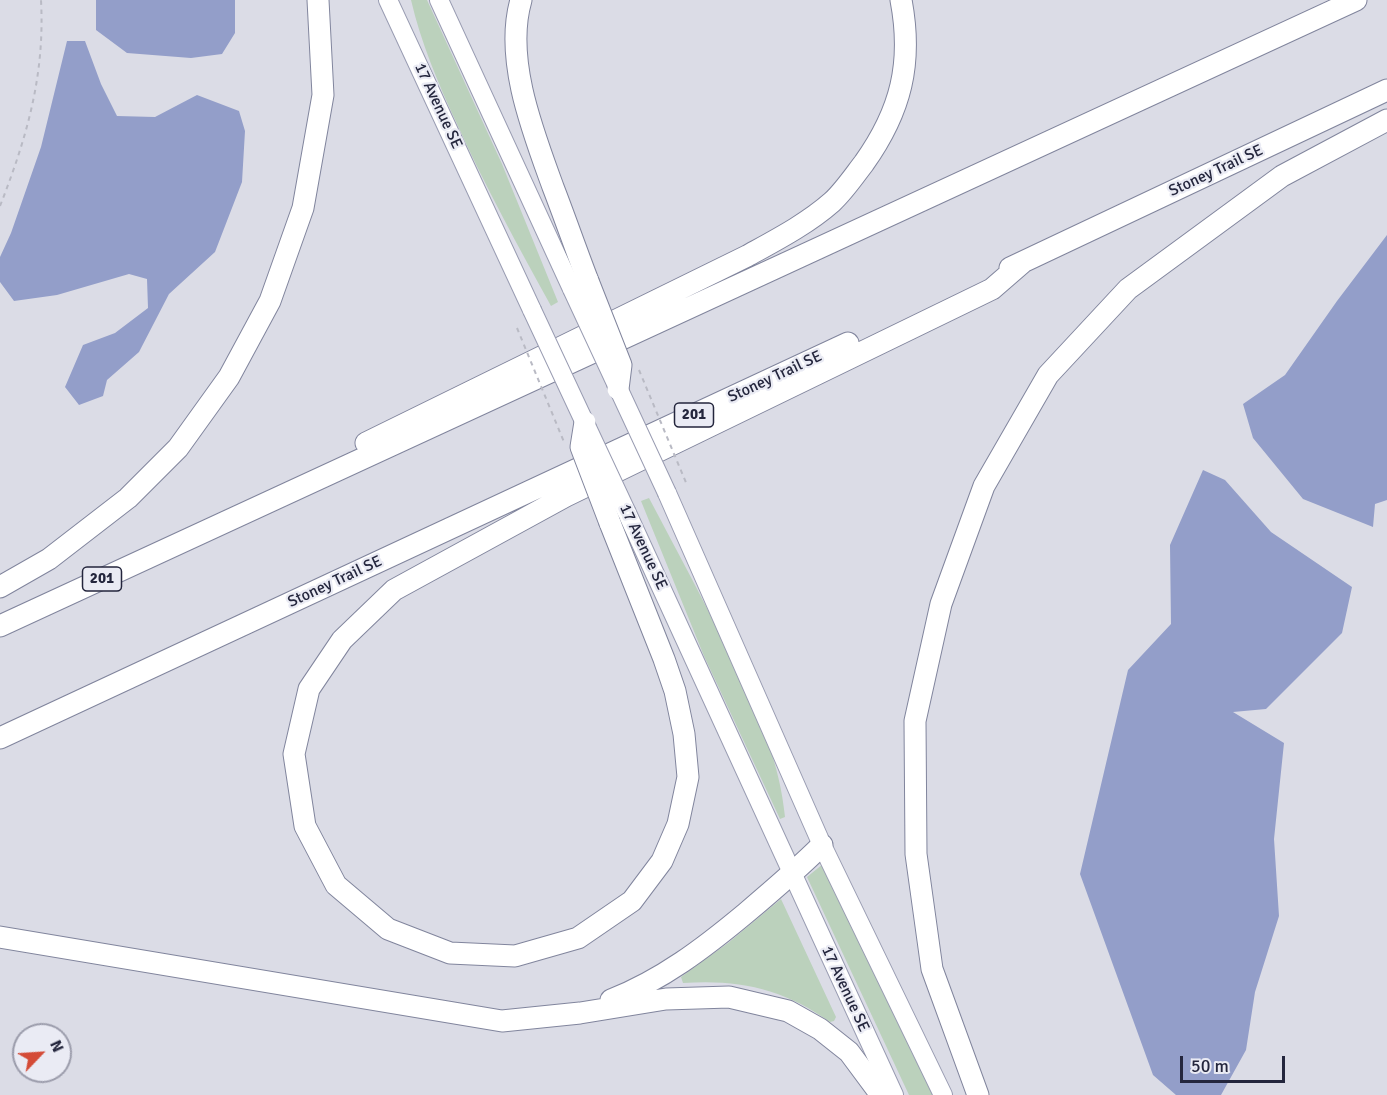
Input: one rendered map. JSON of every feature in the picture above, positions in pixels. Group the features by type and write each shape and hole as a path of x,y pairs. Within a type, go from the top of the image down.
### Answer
{"highway":[{"path":"0,587 49,559 128,498 178,448 229,377 270,302 303,208 323,95 318,0"},
{"path":"521,0 517,37 522,90 580,285 621,365 618,389"},
{"path":"204,533 221,514 747,256 783,236 832,201 854,177 871,153 888,124 900,93 906,60 906,29 901,0"},
{"name":"201","path":"0,626 1356,0"},
{"name":"Stoney Trail SE","path":"0,738 1022,263 1387,90"},
{"path":"978,1095 932,969 916,854 915,722 941,604 984,486 1048,375 1128,289 1282,176 1387,120"},
{"path":"585,422 581,447 619,518 675,691 684,734 688,777 678,824 662,861 632,901 578,938 515,956 450,953 388,929 336,885 305,826 294,754 309,689 342,640 394,590 566,496 992,289 1022,263"},
{"path":"580,1013 623,996 665,975 706,946 792,875 822,845"},
{"path":"0,937 502,1021 580,1013 666,999 729,997 788,1011 820,1029 849,1052 881,1095"}],"main road":[{"name":"17 Avenue SE","path":"388,0 585,422"},
{"path":"439,0 580,285"},
{"path":"618,389 667,493 822,845 943,1095"},
{"name":"17 Avenue SE","path":"619,518 792,875 894,1095"}],"path":[{"path":"0,206 15,168 35,99 42,42 41,0"},
{"path":"517,328 567,450"},
{"path":"637,364 687,485"}],"green space":[{"path":"411,0 427,0 502,164 558,302 551,306 490,193 450,109 425,47"},
{"path":"649,498 716,626 754,706 774,760 785,817 780,819 704,656 641,501"},
{"path":"823,864 935,1095 909,1095 807,877"},
{"path":"781,899 836,1017 834,1021 830,1022 796,1001 760,989 723,983 683,983 681,977 728,943"}],"water":[{"path":"96,0 235,0 235,33 222,54 191,58 127,53 96,30"},
{"path":"67,41 85,41 101,84 117,116 155,117 197,95 239,111 245,131 242,182 215,252 169,294 139,352 107,380 103,396 79,405 65,387 83,345 115,333 148,308 147,279 129,274 57,295 14,301 0,282 0,257 11,233 41,147"},
{"path":"1387,235 1387,500 1375,504 1373,527 1303,499 1253,438 1243,404 1285,375"},
{"path":"1203,470 1225,480 1271,532 1352,587 1342,633 1266,709 1233,712 1284,743 1274,839 1279,916 1255,992 1246,1050 1221,1095 1176,1095 1153,1075 1080,874 1128,670 1171,624 1170,545"}]}
